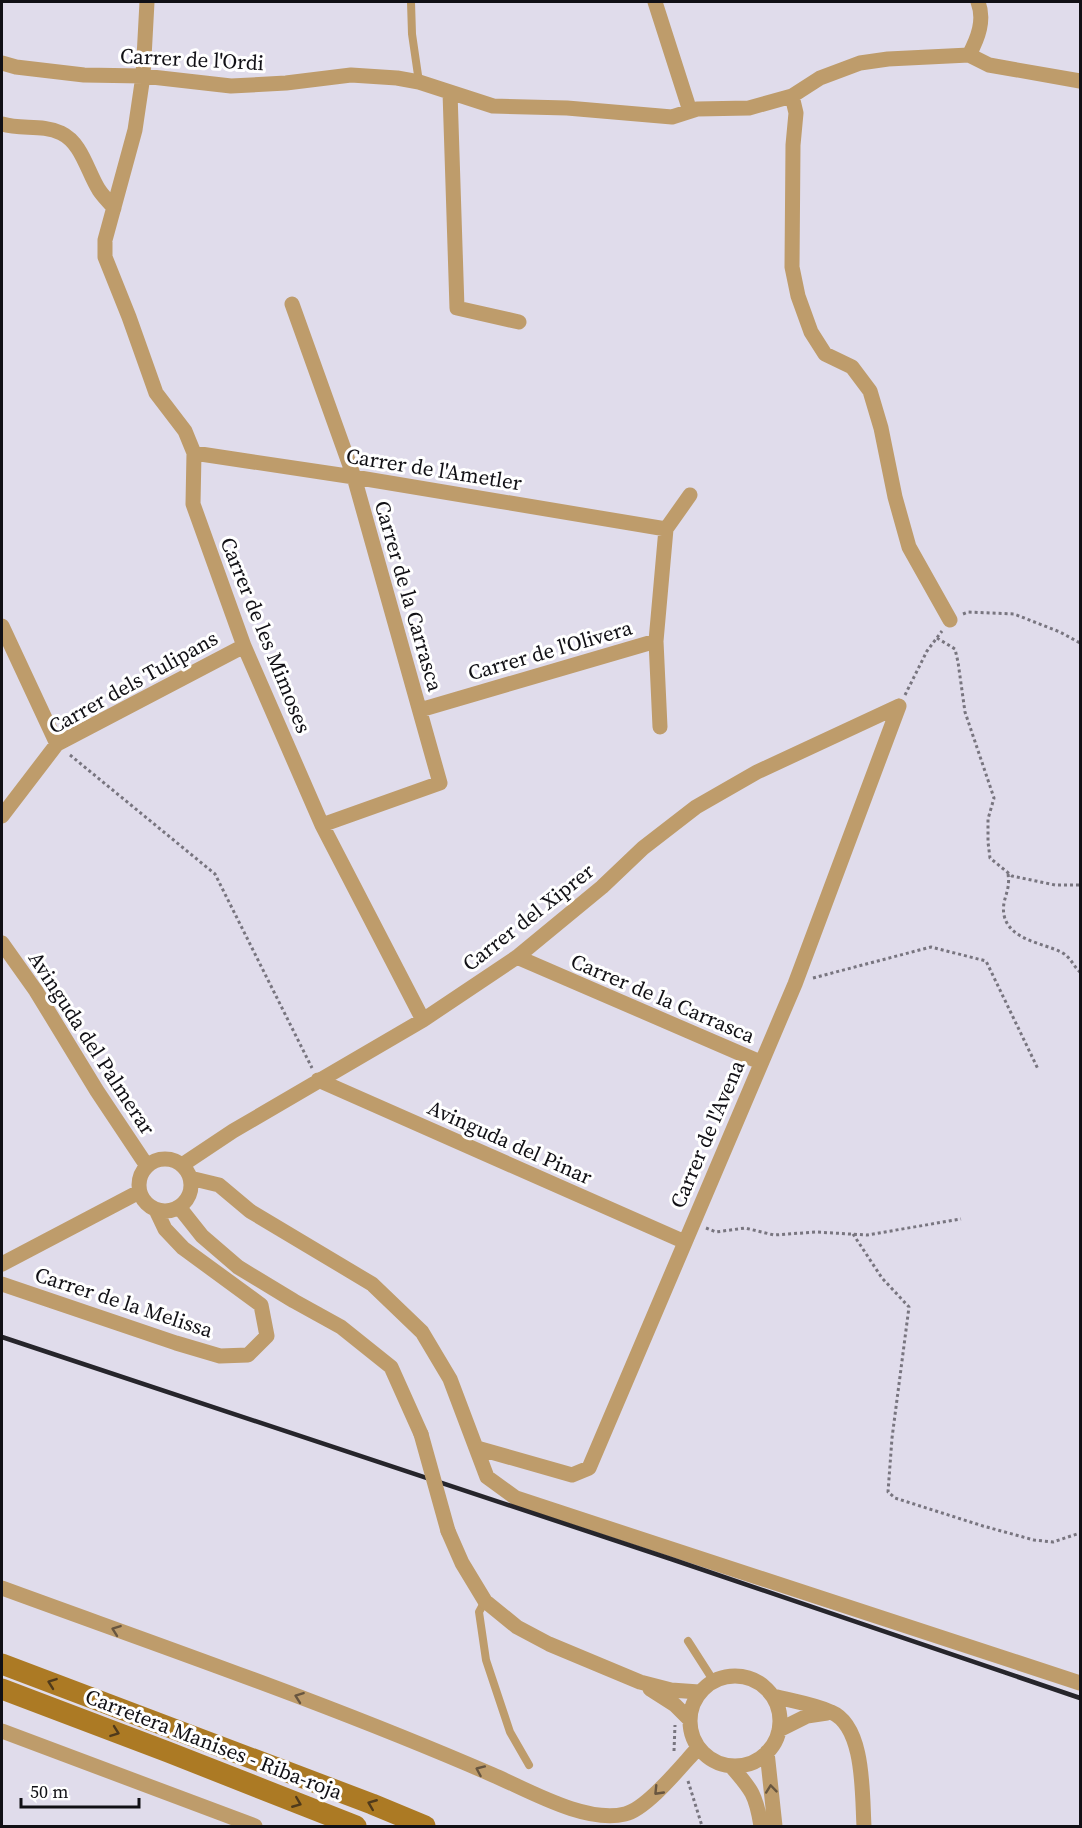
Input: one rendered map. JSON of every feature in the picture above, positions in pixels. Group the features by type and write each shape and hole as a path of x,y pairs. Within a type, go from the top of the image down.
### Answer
{"main road":[{"name":"Carretera Manises - Riba-roja","path":"2,1664 372,1804 426,1827"},
{"name":"Carretera Manises - Riba-roja","path":"2,1689 356,1827"}],"street":[{"path":"114,208 135,130 143,76 147,2"},
{"path":"655,2 690,111"},
{"path":"978,2 982,14 977,40 969,55 989,65 1080,81"},
{"name":"Carrer de l'Ordi","path":"2,63 16,67 84,75 143,76 231,86 286,83 351,75 397,78 418,82 493,106 567,108 672,117 697,109 749,108 792,96 820,78 860,63 888,59 969,55"},
{"path":"450,92 457,308 519,322"},
{"path":"792,96 796,113 792,145 792,267 798,296 811,332 825,354 852,367 870,391 909,547 950,620"},
{"path":"2,124 13,128 42,128 62,133 78,149 99,189 114,208"},
{"name":"Carrer de les Mimoses","path":"114,208 105,240 105,257 156,393 185,431 194,453 193,504 244,646 322,825 423,1020"},
{"name":"Carrer de la Carrasca","path":"292,304 354,477 440,783 322,825"},
{"name":"Carrer de l'Ametler","path":"194,453 666,529"},
{"path":"660,727 657,641 666,529 690,495"},
{"path":"2,626 57,744"},
{"name":"Carrer de l'Olivera","path":"420,710 657,641"},
{"name":"Carrer dels Tulipans","path":"2,816 57,744 244,646"},
{"name":"Carrer del Xiprer","path":"186,1172 233,1131 423,1020 517,957 602,887 643,848 696,807 757,772 899,706"},
{"name":"Carrer de l'Avena","path":"477,1448 572,1475 589,1468 795,984 899,706"},
{"name":"Avinguda del Palmerar","path":"2,943 36,991 97,1091 147,1166"},
{"name":"Carrer de la Carrasca","path":"517,957 760,1062"},
{"name":"Avinguda del Pinar","path":"318,1080 685,1242"},
{"path":"186,1172 189,1195 179,1208 172,1211 156,1210 143,1200 139,1192 140,1178 147,1166 160,1159 175,1161 186,1172 219,1185 250,1211 372,1284 422,1332 450,1379 488,1477 516,1498 1080,1683"},
{"path":"2,1264 139,1192"},
{"path":"179,1208 202,1236 238,1267 341,1327 391,1367 421,1434 448,1531 462,1563 486,1601 517,1627 549,1644 640,1682 671,1690 699,1692"},
{"name":"Carrer de la Melissa","path":"2,1284 220,1356 248,1354 267,1336 261,1305 183,1248 165,1229 156,1210"},
{"path":"2,1588 343,1713 443,1753 570,1809 598,1816 626,1814 652,1797 698,1748"},
{"path":"640,1682 675,1705 682,1721 698,1748 718,1763 731,1766 751,1762 767,1752 775,1742 780,1718 773,1696 764,1686 740,1675 713,1680 699,1692 682,1721"},
{"path":"773,1696 833,1712 849,1727 858,1751 864,1827"},
{"path":"779,1730 807,1716 833,1712"},
{"path":"2,1731 255,1827"},
{"path":"767,1752 775,1827"},
{"path":"731,1766 752,1790 761,1827"}],"lane":[{"path":"411,2 418,82"},
{"path":"486,1601 479,1612 486,1660 510,1732 529,1765"},
{"path":"688,1641 713,1680"}],"path":[{"path":"899,706 927,651 950,620 968,612 1014,615 1060,632 1080,643"},
{"path":"937,638 955,649 965,711 994,798 988,819 990,858 1012,876 1055,885 1080,885"},
{"path":"57,744 215,874 318,1080"},
{"path":"1007,872 1010,885 1003,905 1005,919 1018,934 1071,959 1080,972"},
{"path":"795,984 823,974 931,947 986,961 1038,1069"},
{"path":"692,1224 716,1232 745,1228 774,1235 816,1232 867,1235 961,1219"},
{"path":"853,1234 882,1278 909,1307 892,1438 888,1492 896,1498 917,1505 1034,1540 1053,1542 1080,1533"},
{"path":"682,1721 674,1749 687,1778 702,1827"}],"railway":[{"path":"2,1337 671,1559 1080,1698"}]}
